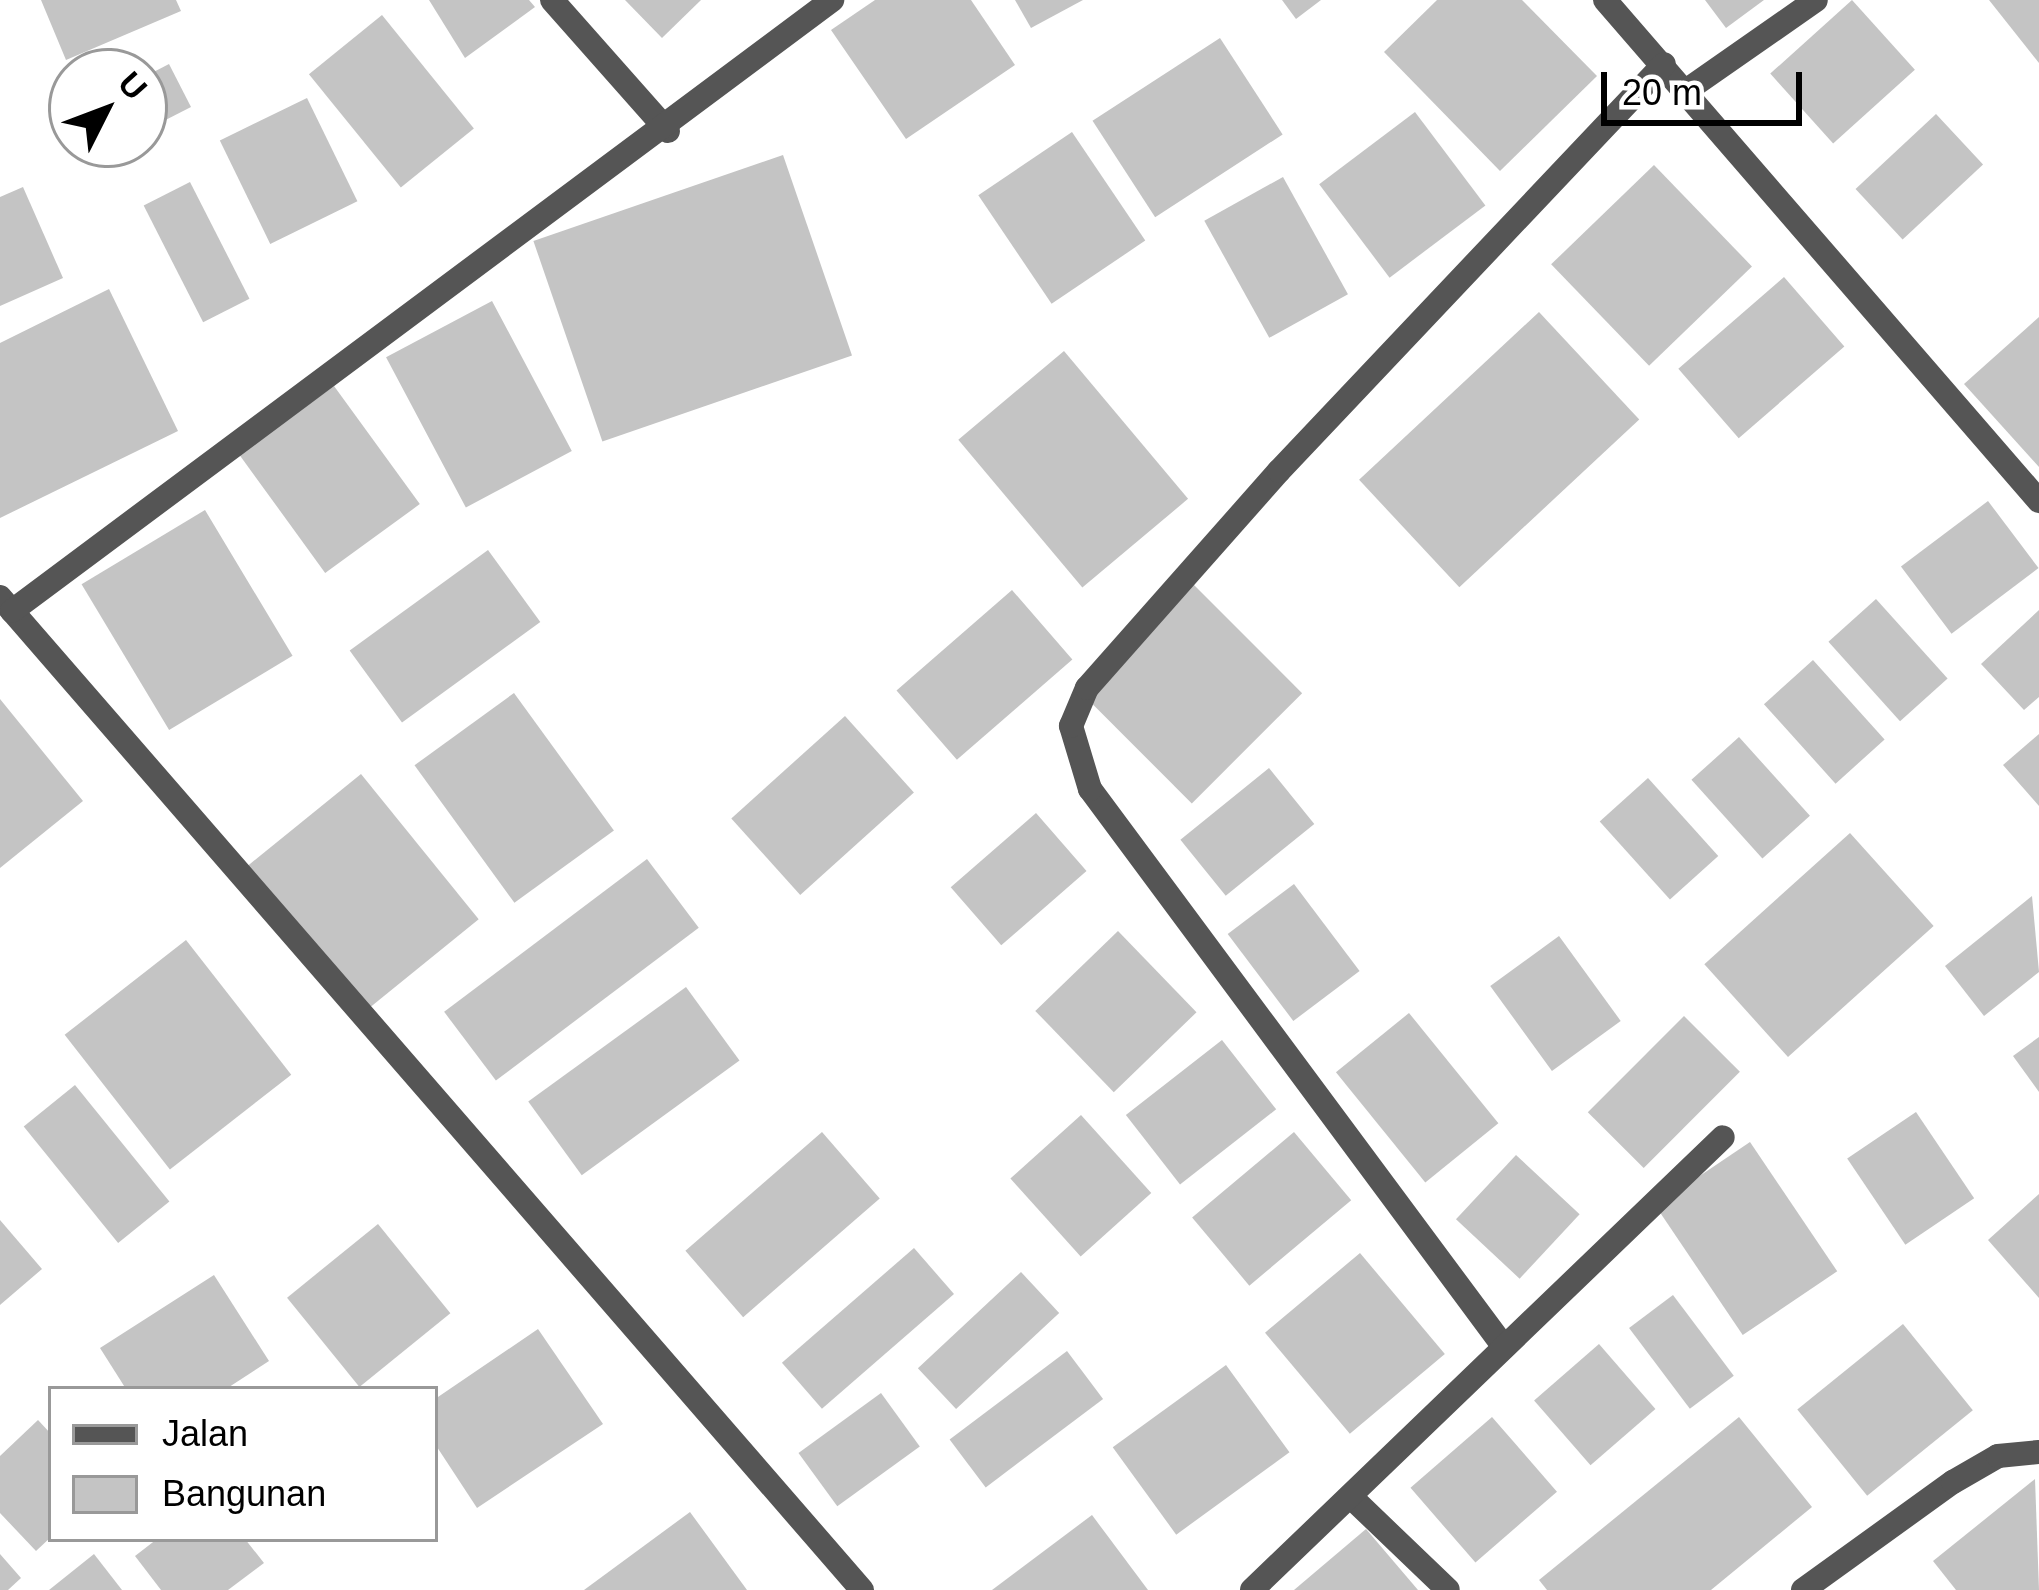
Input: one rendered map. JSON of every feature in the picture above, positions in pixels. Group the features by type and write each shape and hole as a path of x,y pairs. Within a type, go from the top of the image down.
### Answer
{"street":[{"path":"552,0 668,131"},
{"path":"832,0 668,131 6,604 854,1588"},
{"path":"1605,0 2039,501"},
{"path":"1687,90 1816,0"},
{"path":"1504,1347 1090,789 1072,726 1087,688 1279,471 1664,64"},
{"path":"1252,1590 1723,1137"},
{"path":"1803,1590 1953,1482 1998,1456 2039,1452"},
{"path":"1351,1497 1448,1590"}],"building":[{"path":"41,0 176,0 181,11 94,48 61,48"},
{"path":"429,0 529,0 535,7 465,58"},
{"path":"625,0 701,0 662,38"},
{"path":"875,0 971,0 1015,65 906,139 831,30"},
{"path":"1015,0 1083,0 1031,28"},
{"path":"1282,0 1321,0 1296,19"},
{"path":"1437,0 1522,0 1597,76 1500,171 1384,52"},
{"path":"1705,0 1764,0 1726,28"},
{"path":"1852,0 1915,70 1833,143 1770,74"},
{"path":"1989,0 2039,0 2039,63"},
{"path":"382,15 474,128 401,188 309,74"},
{"path":"1220,38 1283,134 1155,217 1093,121"},
{"path":"168,65 191,107 168,119"},
{"path":"307,98 357,201 270,244 220,141"},
{"path":"1415,112 1485,205 1390,278 1319,184"},
{"path":"1936,114 1983,164 1903,239 1856,189"},
{"path":"1072,132 1145,241 1052,304 978,195"},
{"path":"783,155 852,355 602,441 533,241"},
{"path":"1654,165 1752,266 1649,366 1551,264"},
{"path":"1283,177 1348,294 1269,338 1204,221"},
{"path":"190,182 249,299 203,322 144,206"},
{"path":"23,187 63,278 0,306 0,197"},
{"path":"1784,277 1844,346 1739,438 1678,369"},
{"path":"109,289 178,431 0,518 0,343"},
{"path":"492,301 572,451 466,507 386,357"},
{"path":"1539,312 1639,420 1459,587 1359,480"},
{"path":"2039,317 2039,467 1964,384"},
{"path":"1064,351 1188,499 1082,588 958,440"},
{"path":"334,386 420,504 325,573 239,455"},
{"path":"1988,501 2039,568 1952,634 1901,567"},
{"path":"205,510 293,656 169,730 82,584"},
{"path":"488,550 540,622 402,723 350,651"},
{"path":"1189,580 1302,693 1192,803 1079,690"},
{"path":"1012,590 1072,659 957,760 897,690"},
{"path":"1876,599 1948,679 1900,721 1828,642"},
{"path":"2039,610 2039,697 2024,710 1981,664"},
{"path":"1813,660 1885,740 1836,784 1764,704"},
{"path":"514,693 614,831 514,903 414,765"},
{"path":"0,699 83,801 0,868"},
{"path":"845,716 914,793 800,895 731,818"},
{"path":"2039,734 2039,806 2003,765"},
{"path":"1739,737 1810,816 1762,859 1691,780"},
{"path":"1269,768 1314,824 1226,896 1180,840"},
{"path":"361,774 479,919 365,1011 248,866"},
{"path":"1648,778 1718,856 1670,900 1600,821"},
{"path":"1036,813 1087,871 1001,945 951,887"},
{"path":"1850,833 1934,926 1788,1057 1704,964"},
{"path":"647,859 699,928 496,1081 444,1012"},
{"path":"1294,884 1360,971 1293,1021 1228,934"},
{"path":"2032,896 2039,972 1984,1016 1945,966"},
{"path":"1118,931 1196,1012 1114,1092 1035,1011"},
{"path":"1559,936 1621,1021 1552,1071 1490,986"},
{"path":"186,940 291,1075 170,1170 65,1035"},
{"path":"686,987 739,1061 582,1175 528,1102"},
{"path":"1409,1013 1498,1123 1425,1183 1336,1072"},
{"path":"1684,1016 1740,1072 1644,1168 1588,1112"},
{"path":"2039,1037 2039,1092 2013,1056"},
{"path":"1222,1040 1276,1109 1180,1184 1126,1115"},
{"path":"75,1085 169,1202 118,1243 24,1127"},
{"path":"1916,1112 1974,1198 1905,1245 1847,1158"},
{"path":"1081,1115 1151,1193 1081,1257 1010,1179"},
{"path":"822,1132 880,1198 743,1317 685,1251"},
{"path":"1294,1132 1351,1200 1249,1286 1192,1217"},
{"path":"1750,1142 1837,1271 1743,1335 1655,1206"},
{"path":"1516,1155 1580,1214 1520,1279 1456,1219"},
{"path":"2039,1194 2039,1298 1988,1240"},
{"path":"0,1220 42,1269 0,1305"},
{"path":"378,1224 450,1313 359,1386 287,1298"},
{"path":"914,1248 954,1294 822,1409 782,1363"},
{"path":"1360,1253 1445,1354 1350,1434 1265,1333"},
{"path":"1021,1272 1059,1313 956,1409 918,1368"},
{"path":"214,1275 269,1361 231,1386 124,1386 100,1348"},
{"path":"1673,1295 1734,1376 1690,1409 1629,1328"},
{"path":"1903,1324 1973,1410 1867,1496 1797,1410"},
{"path":"538,1329 603,1424 477,1508 438,1449 438,1397"},
{"path":"1599,1344 1655,1409 1591,1465 1534,1400"},
{"path":"1067,1351 1103,1399 986,1487 950,1439"},
{"path":"1226,1365 1289,1452 1176,1535 1113,1447"},
{"path":"881,1393 920,1446 837,1506 798,1453"},
{"path":"1492,1417 1557,1492 1475,1563 1410,1488"},
{"path":"1739,1417 1812,1507 1711,1590 1547,1590 1539,1580"},
{"path":"38,1420 48,1431 48,1540 36,1551 0,1513 0,1456"},
{"path":"2035,1479 2039,1590 1956,1590 1933,1561"},
{"path":"690,1512 747,1590 584,1590"},
{"path":"1092,1515 1148,1590 992,1590"},
{"path":"1366,1529 1418,1590 1294,1590"},
{"path":"153,1542 247,1542 264,1563 228,1590 161,1590 135,1556"},
{"path":"0,1554 21,1578 8,1590 0,1590"},
{"path":"94,1554 122,1590 49,1590"}]}
